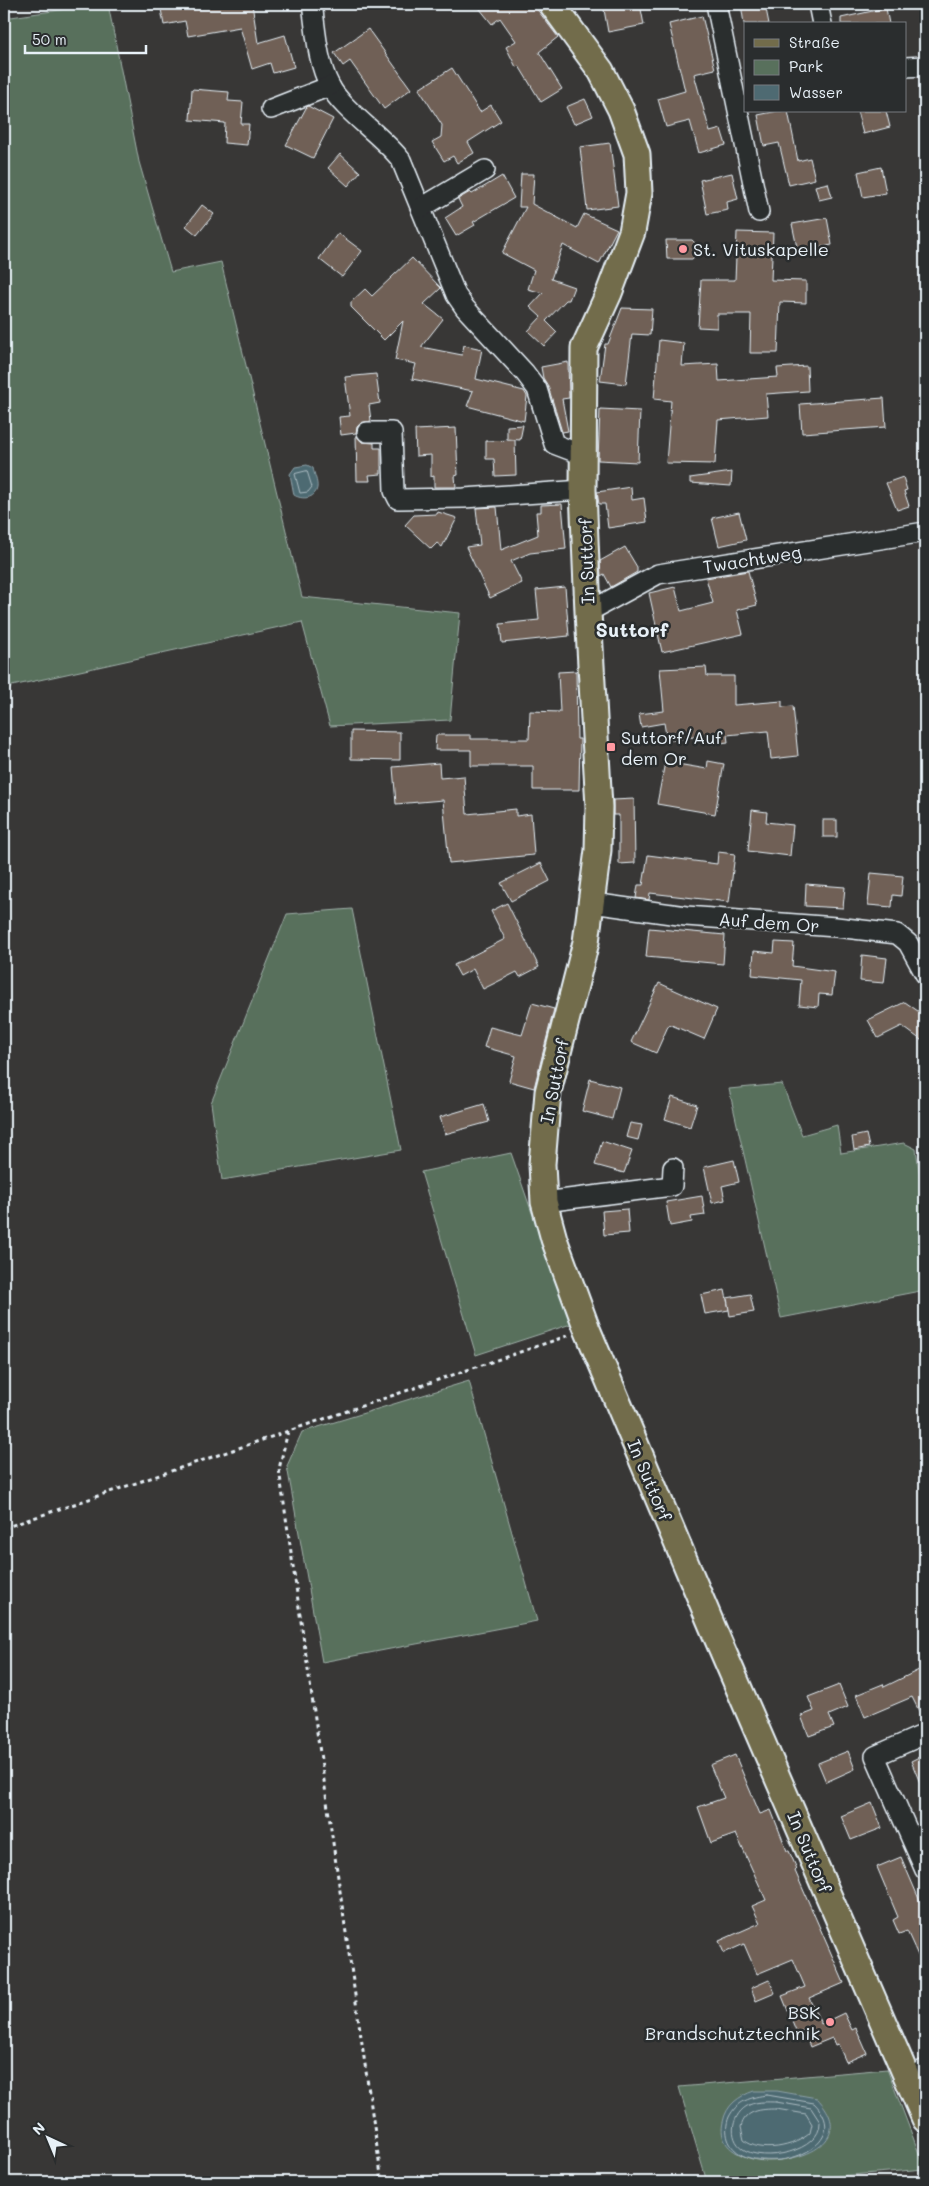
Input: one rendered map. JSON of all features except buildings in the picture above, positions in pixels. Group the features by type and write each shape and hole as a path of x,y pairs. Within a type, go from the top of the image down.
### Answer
{"main road":[{"name":"In Suttorf","path":"552,4 601,71 621,110 637,154 639,193 632,232 609,293 584,348 583,490 599,806 598,850 586,942 548,1092 542,1164 544,1202 554,1239 587,1329 719,1642 917,2074 925,2119"}],"street":[{"path":"312,4 321,60 330,86 341,101 393,149 401,160 456,295 465,308 525,373 537,389 554,444 583,455"},
{"path":"716,4 759,212"},
{"path":"818,4 822,22"},
{"path":"906,67 925,66"},
{"path":"271,109 330,86"},
{"path":"421,208 485,170"},
{"path":"367,432 392,432 394,491 398,499 464,498 583,490"},
{"name":"Twachtweg","path":"588,612 658,574 925,532"},
{"name":"Auf dem Or","path":"592,903 686,916 836,927 897,934 908,943 925,974"},
{"path":"544,1202 672,1186 673,1168"},
{"path":"925,1734 875,1756 925,1870"}],"path":[{"path":"4,1528 587,1329"},
{"path":"288,1431 280,1469 382,2182"}],"green space":[{"path":"108,4 139,162 171,272 221,262 302,597 460,613 450,720 330,726 302,622 12,686 4,696 4,18"},
{"path":"352,909 401,1150 222,1180 211,1103 287,914"},
{"path":"782,1084 802,1135 837,1125 841,1153 904,1143 916,1149 925,1210 925,1290 781,1318 729,1089"},
{"path":"511,1153 571,1324 476,1355 421,1172"},
{"path":"469,1381 537,1621 322,1662 287,1466 302,1432"},
{"path":"887,2069 925,2169 765,2182 707,2182 679,2087"}],"water":[{"path":"307,465 313,468 317,488 316,492 308,498 301,498 294,495 290,474 295,467"},
{"path":"754,2091 777,2091 817,2098 831,2121 827,2139 811,2151 788,2159 763,2160 740,2155 725,2142 723,2122 727,2111 734,2102"}],"place":[{"name":"St. Vituskapelle","path":"683,249"},
{"name":"Suttorf/Auf dem Or","path":"611,747"},
{"name":"BSK Brandschutztechnik","path":"830,2022"}],"district":[{"name":"Suttorf","path":"632,629"}]}
